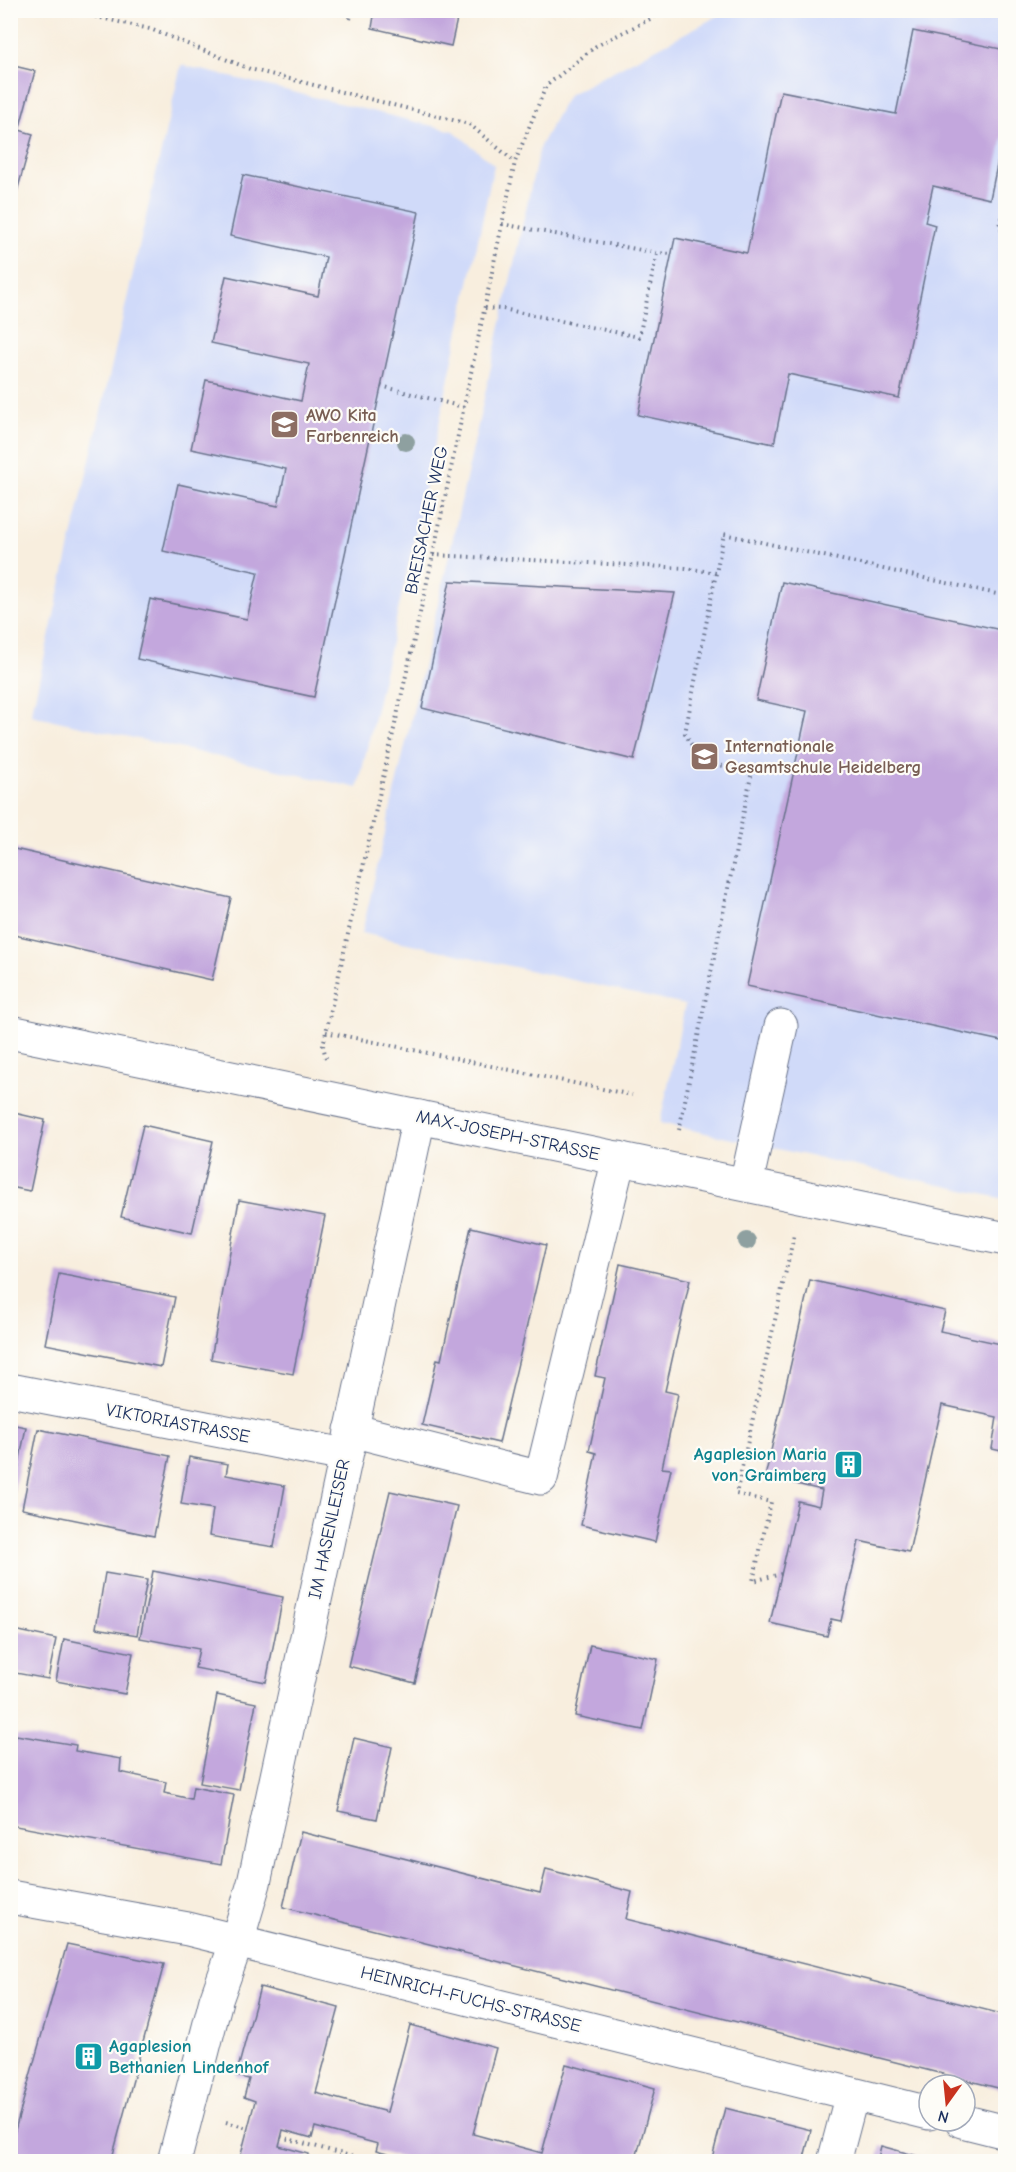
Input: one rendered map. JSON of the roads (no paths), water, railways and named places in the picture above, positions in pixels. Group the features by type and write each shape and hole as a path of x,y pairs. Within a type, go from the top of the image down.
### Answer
{"street":[{"path":"746,1184 782,1026"},
{"name":"MAX-JOSEPH-STRASSE","path":"10,1032 1005,1239"},
{"name":"IM HASENLEISER","path":"174,2162 216,2000 254,1883 419,1117"},
{"name":"VIKTORIASTRASSE","path":"10,1390 348,1443 542,1478 619,1158"},
{"name":"HEINRICH-FUCHS-STRASSE","path":"10,1897 188,1929 917,2110"},
{"path":"834,2162 852,2094"},
{"path":"977,2125 1005,2132"}],"place":[{"name":"AWO Kita Farbenreich","path":"285,425"},
{"name":"Internationale Gesamtschule Heidelberg","path":"704,756"},
{"name":"Agaplesion Maria von Graimberg","path":"848,1464"},
{"name":"Agaplesion Bethanien Lindenhof","path":"88,2056"}]}
